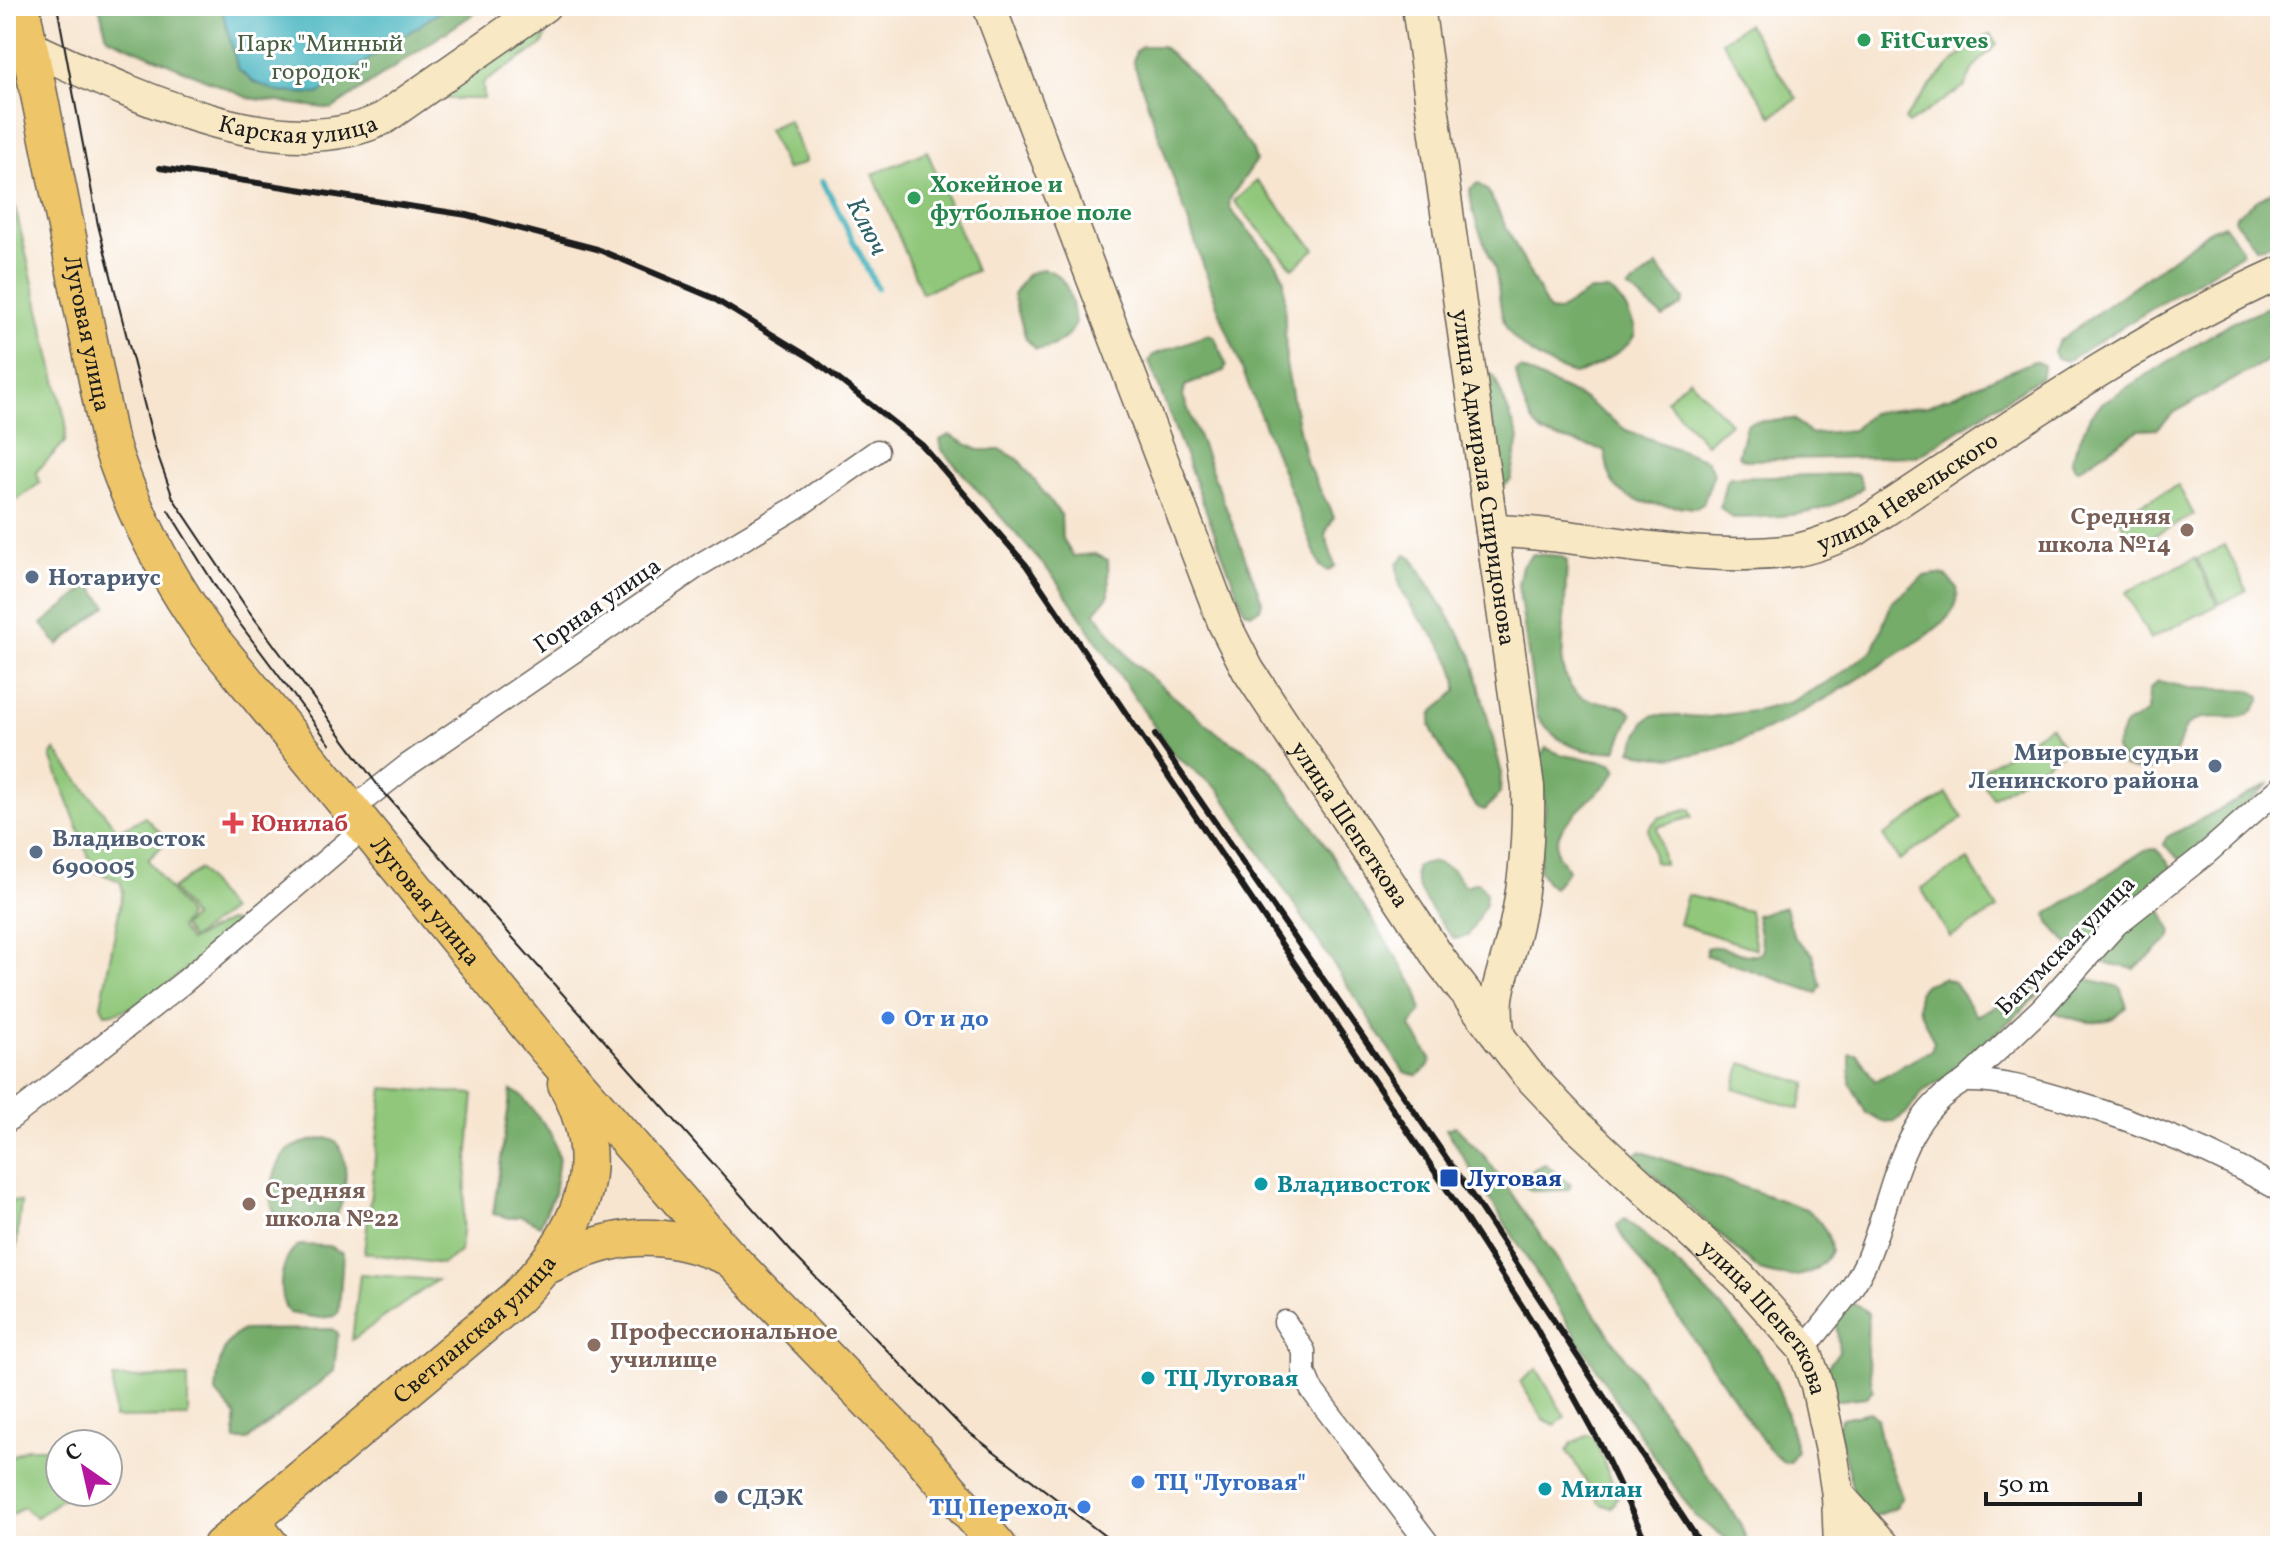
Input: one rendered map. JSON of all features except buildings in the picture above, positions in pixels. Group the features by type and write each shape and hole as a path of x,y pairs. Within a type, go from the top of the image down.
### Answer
{"main road":[{"name":"Луговая улица","path":"21,6 109,439 125,488 175,589 208,635 547,1049 730,1258 856,1385 998,1546"},
{"name":"Карская улица","path":"30,47 129,90 217,121 278,134 334,135 361,129 384,118 544,6"},
{"name":"улица Шепеткова","path":"989,6 1234,644 1258,687 1451,975 1499,1038 1546,1095 1752,1288 1804,1349 1824,1414 1838,1495 1840,1546"},
{"name":"улица Адмирала Спиридонова","path":"1418,6 1528,787 1527,854 1511,947 1497,988 1499,1038"},
{"name":"улица Невельского","path":"1492,531 1671,550 1780,552 1830,540 1855,530 2124,356 2223,299 2280,273"},
{"path":"1451,975 1470,981 1486,977 1511,947"},
{"name":"Светланская улица","path":"221,1546 261,1533 549,1265 587,1192 588,1144 573,1096 547,1049"},
{"path":"549,1265 585,1247 639,1236 688,1240 730,1258"},
{"path":"1838,1495 1884,1546"}],"street":[{"name":"Горная улица","path":"6,1122 185,981 358,819 408,765 701,564 797,507 877,451"},
{"name":"Батумская улица","path":"1804,1349 1864,1265 1902,1151 1933,1104 1965,1081 2042,1008 2117,924 2207,853 2280,788"},
{"path":"1965,1081 2018,1086 2126,1117 2226,1158 2280,1190"},
{"path":"1285,1322 1304,1351 1304,1372 1311,1389 1430,1546"}],"green space":[{"path":"99,6 221,6 238,69 254,82 278,92 317,94 448,6 485,6 332,109 248,98 107,37"},
{"path":"1747,24 1797,99 1772,116 1722,41"},
{"path":"537,26 546,35 543,44 483,83 484,99 443,99 441,93"},
{"path":"1990,34 1997,44 1973,68 1965,86 1908,124 1905,120 1931,85 1968,48"},
{"path":"1142,46 1162,46 1193,74 1252,149 1256,161 1229,200 1230,209 1277,264 1284,279 1286,364 1298,425 1307,464 1334,517 1325,534 1335,566 1328,571 1320,566 1219,311 1133,61 1136,51"},
{"path":"788,120 806,162 786,170 768,129"},
{"name":"Хокейное и футбольное поле","path":"927,151 976,271 922,293 873,174"},
{"path":"6,169 66,423 65,442 36,472 40,483 6,508"},
{"path":"1257,181 1315,249 1293,268 1234,201"},
{"path":"1478,183 1488,191 1549,311 1557,312 1590,291 1608,291 1620,301 1633,323 1635,333 1618,352 1573,374 1543,361 1515,340 1504,322 1496,274 1473,210 1470,189"},
{"path":"2280,185 2280,241 2257,248 2235,221 2236,215"},
{"path":"2224,225 2242,249 2241,254 2067,361 2057,358 2054,352 2059,341 2212,229"},
{"path":"1657,266 1684,299 1682,305 1663,317 1628,288"},
{"path":"1042,269 1064,282 1071,298 1075,325 1059,343 1036,349 1026,339 1013,295 1027,274"},
{"path":"2280,302 2280,354 2175,412 2157,429 2139,430 2079,469 2075,468 2071,459 2090,416 2102,403 2232,322"},
{"path":"1209,334 1215,338 1226,365 1224,371 1185,386 1183,396 1262,601 1260,609 1251,613 1244,610 1149,361 1153,355"},
{"path":"2034,361 2044,365 2041,377 1918,456 1745,460 1738,456 1746,425 1750,422 1794,419 1810,434 1853,430 1871,413 1927,406"},
{"path":"1521,369 1583,398 1626,430 1707,460 1714,473 1703,504 1696,508 1638,501 1619,490 1612,481 1604,450 1543,434 1532,421 1522,397 1516,372"},
{"path":"1487,371 1494,376 1519,438 1511,480 1503,487 1483,373"},
{"path":"1689,379 1730,423 1706,444 1666,400"},
{"path":"949,435 978,450 1001,450 1018,459 1061,515 1062,538 1073,556 1095,554 1108,560 1109,595 1095,612 1131,661 1220,735 1256,756 1274,773 1313,826 1417,990 1421,1010 1411,1027 1431,1059 1429,1066 1417,1076 1404,1072 1219,790 1172,753 1054,577 942,450 940,440"},
{"path":"1857,474 1863,487 1833,505 1801,514 1732,518 1720,507 1726,481 1730,477"},
{"path":"2178,485 2194,515 2134,546 2118,516"},
{"path":"2225,545 2247,590 2220,604 2197,559"},
{"path":"1406,554 1412,557 1471,653 1501,770 1500,793 1485,810 1477,808 1430,725 1432,713 1457,691 1455,673 1439,642 1415,612 1399,581 1397,564"},
{"path":"1533,554 1561,556 1567,561 1562,664 1567,681 1584,698 1615,704 1632,714 1616,750 1592,751 1570,745 1552,733 1537,715 1518,584 1522,566"},
{"path":"2195,558 2218,605 2150,639 2126,592"},
{"path":"1945,575 1957,588 1956,604 1948,617 1925,637 1823,700 1743,740 1704,752 1666,757 1631,751 1644,722 1654,715 1710,717 1760,710 1791,702 1833,679 1873,650 1892,602 1924,576"},
{"path":"90,585 107,606 58,645 42,624"},
{"path":"2158,681 2190,688 2250,690 2261,698 2248,714 2210,717 2191,723 2183,732 2177,750 2160,767 2131,769 2124,766 2115,749 2124,726 2148,712 2149,690"},
{"path":"2050,726 2066,750 1993,798 1977,774"},
{"path":"1546,748 1562,755 1611,763 1617,769 1560,832 1556,843 1558,855 1568,870 1554,888 1539,870 1545,806 1539,757"},
{"path":"55,750 118,831 145,817 163,835 161,847 148,860 186,912 188,916 180,928 189,941 228,921 234,922 230,932 171,982 121,1011 105,1014 101,1005 123,891 120,881 94,871 51,756"},
{"path":"2270,783 2182,861 2163,844 2167,837"},
{"path":"1947,794 1963,818 1899,860 1883,836"},
{"path":"1690,809 1692,817 1657,827 1664,864 1654,862 1648,829 1658,818"},
{"path":"2156,849 2172,867 2081,950 2074,950 2049,923 2047,914 2145,850"},
{"path":"1968,860 1998,909 1950,937 1921,888"},
{"path":"1435,862 1453,870 1465,886 1478,882 1486,892 1485,905 1468,936 1455,939 1451,936 1421,893 1415,874 1417,866"},
{"path":"199,869 230,911 191,939 182,926 193,917 172,889"},
{"path":"1687,895 1749,911 1756,949 1679,924"},
{"path":"2159,904 2172,932 2170,939 2134,969 2101,962 2099,958 2122,929"},
{"path":"1785,907 1794,937 1813,954 1821,986 1817,993 1706,955 1706,948 1713,947 1746,955 1760,954 1763,950 1756,915"},
{"path":"1943,978 1954,982 1976,1016 2029,988 2035,989 2037,996 1959,1068 1921,1093 1908,1112 1895,1121 1882,1122 1866,1113 1850,1083 1850,1054 1857,1054 1875,1081 1931,1050 1934,1042 1918,1007 1918,992 1925,984"},
{"path":"2084,978 2120,987 2127,1007 2119,1015 2102,1022 2084,1021 2054,1012"},
{"path":"1742,1063 1807,1084 1799,1109 1734,1088"},
{"path":"383,1088 474,1094 460,1252 442,1264 364,1253"},
{"path":"511,1090 522,1096 552,1135 559,1158 554,1194 540,1225 521,1216 510,1218 493,1214"},
{"path":"1455,1126 1486,1158 1509,1190 1740,1523 1749,1546 1736,1546 1695,1516 1616,1400 1446,1129"},
{"path":"326,1138 336,1141 344,1161 343,1198 334,1220 327,1227 313,1228 281,1220 271,1203 271,1191 282,1157 303,1143"},
{"path":"1640,1151 1806,1209 1823,1227 1831,1251 1817,1268 1800,1275 1780,1276 1760,1271 1633,1156"},
{"path":"1545,1164 1571,1185 1568,1190 1533,1191 1522,1185 1534,1169"},
{"path":"6,1200 21,1202 15,1259 6,1259"},
{"path":"1625,1219 1706,1291 1759,1354 1776,1384 1789,1422 1797,1451 1790,1463 1784,1463 1768,1448 1619,1231 1617,1225"},
{"path":"299,1245 329,1246 343,1253 339,1311 335,1316 320,1318 289,1313 282,1296 282,1277 287,1259"},
{"path":"361,1274 437,1280 352,1340"},
{"path":"1856,1304 1868,1313 1867,1354 1873,1390 1866,1397 1833,1401 1824,1372 1839,1351 1836,1323 1848,1305"},
{"path":"332,1329 338,1333 334,1371 248,1440 235,1440 235,1415 216,1393 221,1357 235,1335 243,1330"},
{"path":"1537,1369 1565,1417 1555,1425 1543,1419 1520,1382"},
{"path":"188,1377 188,1417 114,1418 113,1378"},
{"path":"1870,1412 1877,1418 1882,1444 1902,1497 1896,1508 1873,1517 1855,1499 1837,1426 1842,1418"},
{"path":"1589,1435 1594,1439 1618,1496 1612,1508 1600,1504 1567,1451 1572,1443"},
{"path":"27,1448 44,1448 44,1508 49,1508 36,1518 23,1507 6,1519 6,1459"}],"water":[{"path":"221,6 448,6 318,94 278,92 254,82 238,69"}],"waterway":[{"name":"Ключ","path":"823,181 877,288"}],"tram line":[{"path":"57,6 98,225 156,450 173,498 246,607 379,787 797,1258 962,1427 1118,1546"},
{"path":"168,510 234,616 330,744"}],"railway":[{"path":"160,168 467,215 597,249 711,297 814,360 922,445 1026,565 1442,1182 1535,1326 1600,1444 1648,1546"},
{"path":"1155,735 1465,1185 1702,1546"}],"place":[{"name":"FitCurves","path":"1864,40"},
{"name":"Хокейное и футбольное поле","path":"914,198"},
{"name":"Средняя школа №14","path":"2187,530"},
{"name":"Нотариус","path":"32,577"},
{"name":"Мировые судьи Ленинского района","path":"2215,766"},
{"name":"Юнилаб","path":"233,823"},
{"name":"Владивосток 690005","path":"36,852"},
{"name":"От и до","path":"888,1018"},
{"name":"Луговая","path":"1449,1178"},
{"name":"Владивосток","path":"1261,1184"},
{"name":"Средняя школа №22","path":"249,1204"},
{"name":"Профессиональное училище","path":"594,1345"},
{"name":"ТЦ Луговая","path":"1148,1378"},
{"name":"ТЦ \"Луговая\"","path":"1138,1482"},
{"name":"Милан","path":"1545,1489"},
{"name":"СДЭК","path":"721,1497"},
{"name":"ТЦ Переход","path":"1084,1507"}],"park label":[{"name":"Парк \"Минный городок\"","path":"320,57"}]}
